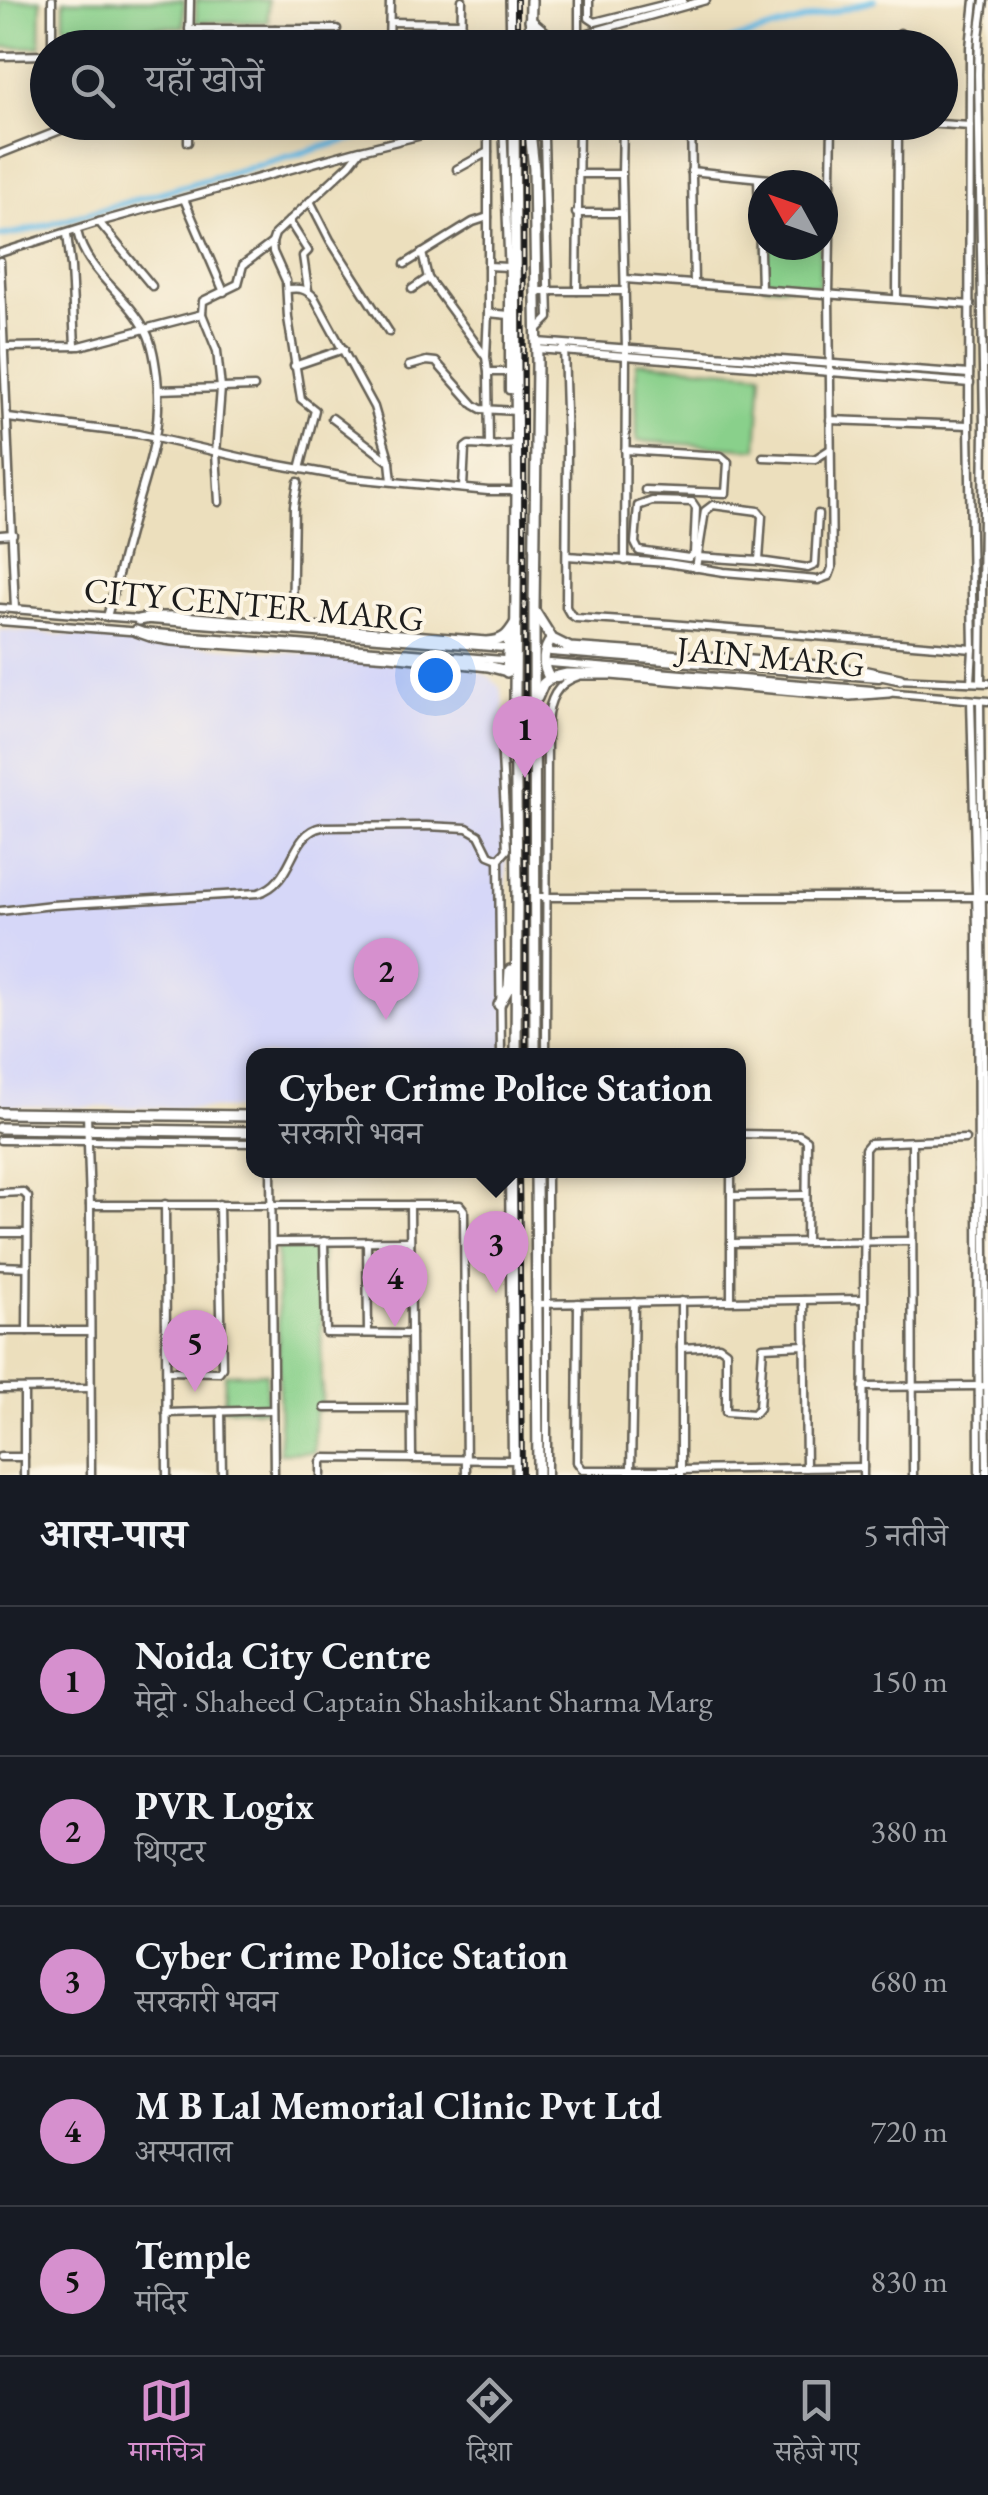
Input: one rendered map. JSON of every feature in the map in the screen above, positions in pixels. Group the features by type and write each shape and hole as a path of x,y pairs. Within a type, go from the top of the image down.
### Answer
{"main road":[{"path":"511,0 512,30"},
{"path":"530,30 531,0"},
{"path":"530,20 540,30"},
{"path":"514,140 510,211 517,410 516,1048"},
{"path":"531,140 537,330 535,1048"},
{"path":"514,170 524,177 534,168"},
{"path":"510,211 526,200 535,210"},
{"path":"513,368 520,385 526,388 537,362"},
{"path":"517,442 520,404 527,400 536,442"},
{"path":"534,609 552,639 570,648 808,666 900,679"},
{"path":"507,671 390,655 172,640 153,637 138,625 155,617 182,617 486,642 509,635"},
{"path":"515,690 507,671 509,635 517,621"},
{"path":"550,678 545,669 545,650 552,639"},
{"path":"534,706 543,684 561,674 850,695 889,692"},
{"path":"499,1005 509,987 516,935"},
{"path":"0,1112 246,1116"},
{"path":"0,1128 88,1134 246,1132"},
{"path":"513,1178 517,1475"},
{"path":"536,1178 538,1475"}],"street":[{"path":"52,0 52,30"},
{"path":"190,0 189,29 336,29"},
{"path":"390,0 390,30"},
{"path":"461,30 462,0"},
{"path":"579,0 579,30"},
{"path":"590,0 590,18 595,22 678,2 706,0"},
{"path":"971,682 970,305 979,128 970,47 975,0"},
{"path":"984,0 978,37 986,516 984,682"},
{"path":"594,30 678,2"},
{"path":"390,22 461,22"},
{"path":"0,56 30,55"},
{"path":"978,74 988,75"},
{"path":"0,154 33,140"},
{"path":"0,253 99,222 402,140"},
{"path":"488,140 489,446"},
{"path":"488,372 513,368 508,266 510,211 503,140"},
{"path":"537,330 548,318 549,292 544,140"},
{"path":"577,291 579,140"},
{"path":"623,140 625,561"},
{"path":"691,140 694,284"},
{"path":"830,170 831,140"},
{"path":"898,140 898,299"},
{"path":"219,502 216,452 222,388 218,351 202,314 203,301 238,284 243,265 272,243 275,234 361,150"},
{"path":"457,169 488,155 504,157"},
{"path":"691,172 748,178"},
{"path":"578,174 622,174"},
{"path":"488,185 505,182"},
{"path":"184,199 224,292"},
{"path":"310,201 388,332"},
{"path":"404,264 488,213 510,211"},
{"path":"576,213 622,213"},
{"path":"290,221 308,251 303,256 308,290 374,407 392,481"},
{"path":"99,222 152,286"},
{"path":"77,231 86,258 145,329 155,361 158,390 156,438 106,617"},
{"path":"66,234 72,267 76,346"},
{"path":"272,243 288,289 288,318 301,399 315,410 300,470"},
{"path":"422,254 428,278 486,357"},
{"path":"761,260 762,289"},
{"path":"566,556 818,580 829,576 829,260"},
{"path":"0,264 16,609"},
{"path":"488,266 508,266"},
{"path":"412,289 428,278"},
{"path":"625,279 970,305"},
{"path":"288,289 308,290"},
{"path":"536,291 625,291"},
{"path":"4,347 100,342 202,314"},
{"path":"488,314 509,316"},
{"path":"537,345 982,377"},
{"path":"564,348 568,446 566,608 570,614 576,618 973,649"},
{"path":"294,366 344,349"},
{"path":"409,366 436,362 474,405 488,410 517,410"},
{"path":"158,390 254,387"},
{"path":"8,418 112,430 352,478 517,491"},
{"path":"332,418 390,462"},
{"path":"830,420 969,425"},
{"path":"464,488 468,445 517,442"},
{"path":"625,450 721,456 728,462 726,492 650,490 652,501"},
{"path":"763,456 815,459 830,450"},
{"path":"292,626 298,482"},
{"path":"0,489 11,489"},
{"path":"652,501 692,502 696,508 694,554 689,558 639,551 638,506 652,501"},
{"path":"696,568 705,511 713,504 758,511 762,516 759,561"},
{"path":"698,557 808,568 815,564 818,514"},
{"path":"0,535 13,534"},
{"name":"CITY CENTER MARG","path":"0,608 503,660"},
{"name":"CITY CENTER MARG","path":"0,621 138,625 504,648"},
{"name":"JAIN MARG","path":"551,652 834,676 984,682"},
{"name":"JAIN MARG","path":"550,663 983,701"},
{"path":"546,1048 548,713 560,686 584,674"},
{"path":"979,1475 984,1319 983,701"},
{"path":"501,1048 498,859 506,850 501,738 516,709"},
{"path":"0,911 269,890 285,872 302,838 322,828 467,828 480,836 489,855 498,859"},
{"path":"534,897 982,897"},
{"path":"87,1114 91,1475"},
{"path":"0,1140 88,1134 246,1143"},
{"path":"746,1134 804,1136 806,1242"},
{"path":"578,1302 577,1462 583,1470 863,1471 866,1146 966,1139"},
{"path":"912,1142 913,1475"},
{"path":"271,1178 274,1475"},
{"path":"321,1475 324,1458 512,1460 513,1178"},
{"path":"547,1178 548,1475"},
{"path":"731,1178 731,1301"},
{"path":"0,1192 26,1194 27,1331"},
{"path":"731,1196 805,1195"},
{"path":"90,1204 460,1204 464,1210 466,1475"},
{"path":"166,1204 167,1475"},
{"path":"167,1371 219,1372 222,1368 219,1204"},
{"path":"410,1205 412,1459"},
{"path":"0,1233 27,1233"},
{"path":"272,1242 410,1240"},
{"path":"324,1241 326,1333 410,1334"},
{"path":"366,1241 368,1333"},
{"path":"731,1243 912,1241"},
{"path":"0,1266 27,1267"},
{"path":"535,1304 863,1299"},
{"path":"804,1300 806,1468"},
{"path":"632,1470 634,1302"},
{"path":"681,1302 681,1473"},
{"path":"0,1331 89,1332"},
{"path":"681,1348 723,1348 726,1412 754,1414 759,1408 763,1347 805,1346"},
{"path":"863,1387 983,1386"},
{"path":"983,1386 987,1475"},
{"path":"0,1388 90,1388"},
{"path":"24,1389 24,1475"},
{"path":"325,1408 411,1408"},
{"path":"166,1412 273,1410"},
{"path":"221,1411 222,1475"},
{"path":"0,1457 24,1457"}],"shaded area":[{"path":"0,630 470,667 490,677 500,688 504,704 507,1048 246,1048 246,1109 0,1106"}],"green space":[{"path":"0,0 41,0 40,30 30,30 30,47 0,47"},
{"path":"64,0 184,0 184,27 64,27"},
{"path":"196,0 268,0 268,22 196,22"},
{"path":"765,260 820,260 820,285 765,286"},
{"path":"636,362 762,373 757,449 637,441"},
{"path":"321,1245 322,1410 315,1410 314,1452 280,1453 277,1246"},
{"path":"266,1373 267,1410 224,1408 225,1374"}],"waterway":[{"path":"768,30 874,0"},
{"path":"0,236 347,140"}],"tunnel":[{"path":"515,649 548,651"}],"railway":[{"path":"517,0 517,30"},
{"path":"523,140 526,1048"},
{"path":"519,1178 522,1475"}],"place":[{"name":"Noida City Centre","path":"525,778"},
{"name":"PVR Logix","path":"386,1020"},
{"name":"Cyber Crime Police Station","path":"496,1293"},
{"name":"M B Lal Memorial Clinic Pvt Ltd","path":"395,1327"},
{"name":"Temple","path":"195,1392"}]}
